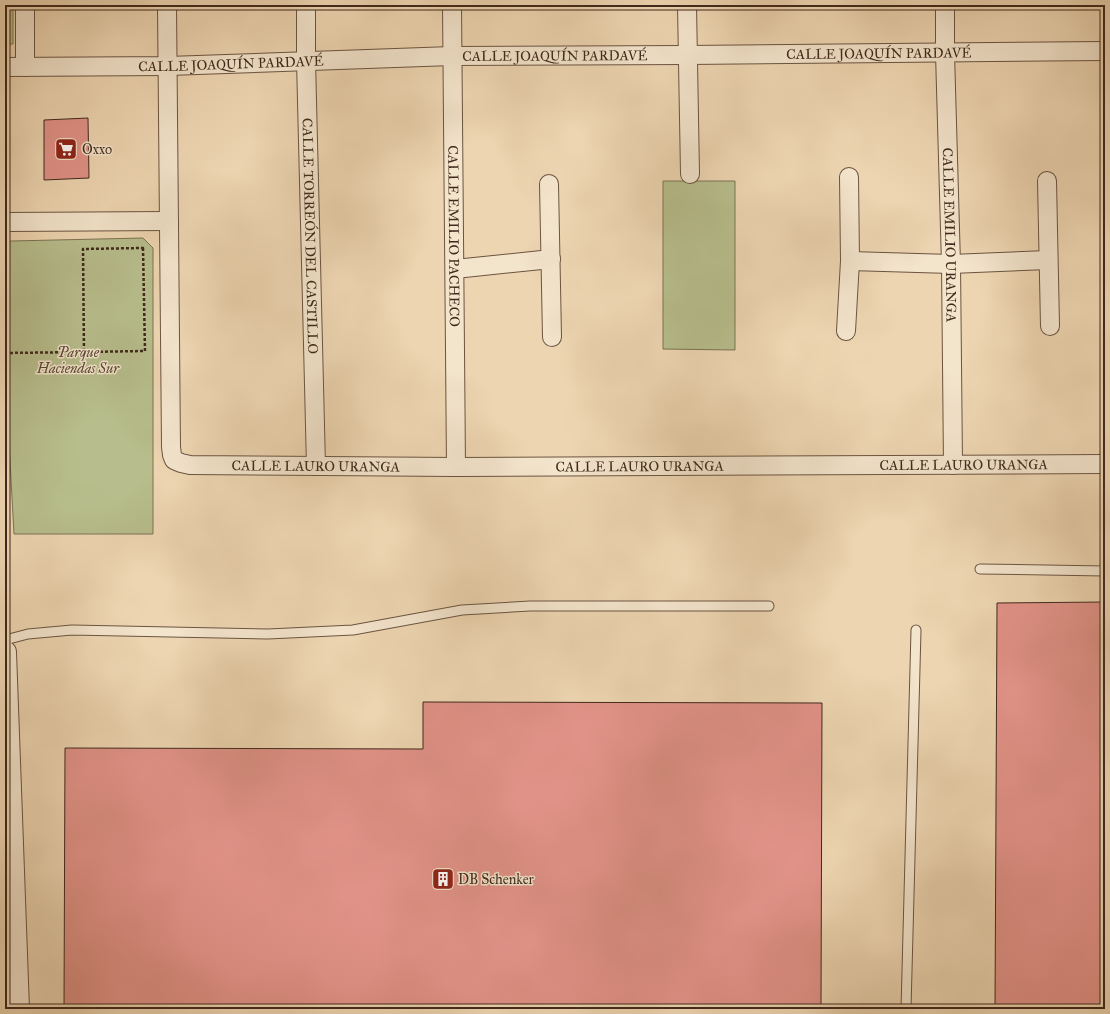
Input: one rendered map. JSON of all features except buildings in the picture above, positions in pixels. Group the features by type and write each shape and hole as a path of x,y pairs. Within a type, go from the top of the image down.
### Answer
{"street":[{"path":"25,5 25,67"},
{"path":"5,222 169,222 168,5"},
{"name":"CALLE TORREÓN DEL CASTILLO","path":"306,5 316,466"},
{"name":"CALLE EMILIO PACHECO","path":"452,5 456,467"},
{"path":"686,5 690,174"},
{"name":"CALLE EMILIO URANGA","path":"945,5 953,465"},
{"name":"CALLE JOAQUÍN PARDAVÉ","path":"5,67 168,66 452,56 1105,51"},
{"path":"846,331 850,261 849,178"},
{"path":"1047,181 1050,326"},
{"path":"549,184 552,337"},
{"name":"CALLE LAURO URANGA","path":"169,222 171,448 174,460 182,463 190,465 456,467 1105,464"},
{"path":"455,269 551,258"},
{"path":"850,261 950,264 1048,260"},
{"path":"5,652 18,1009"}],"lane":[{"path":"980,569 1105,571"},
{"path":"5,640 28,634 72,630 268,634 353,630 462,610 523,607 769,606"},
{"path":"906,1009 916,630"}],"path":[{"path":"5,353 84,352 145,351 143,248 83,249 84,352"},
{"path":"5,416 9,489 5,509"}],"green space":[{"path":"5,5 13,5 13,44 5,44"},
{"path":"663,181 735,181 735,350 663,349"},
{"name":"Parque Haciendas Sur","path":"143,238 153,248 153,534 14,534 5,369 5,244 11,241"}],"place":[{"name":"Oxxo","path":"66,149"},
{"name":"DB Schenker","path":"443,879"}]}
